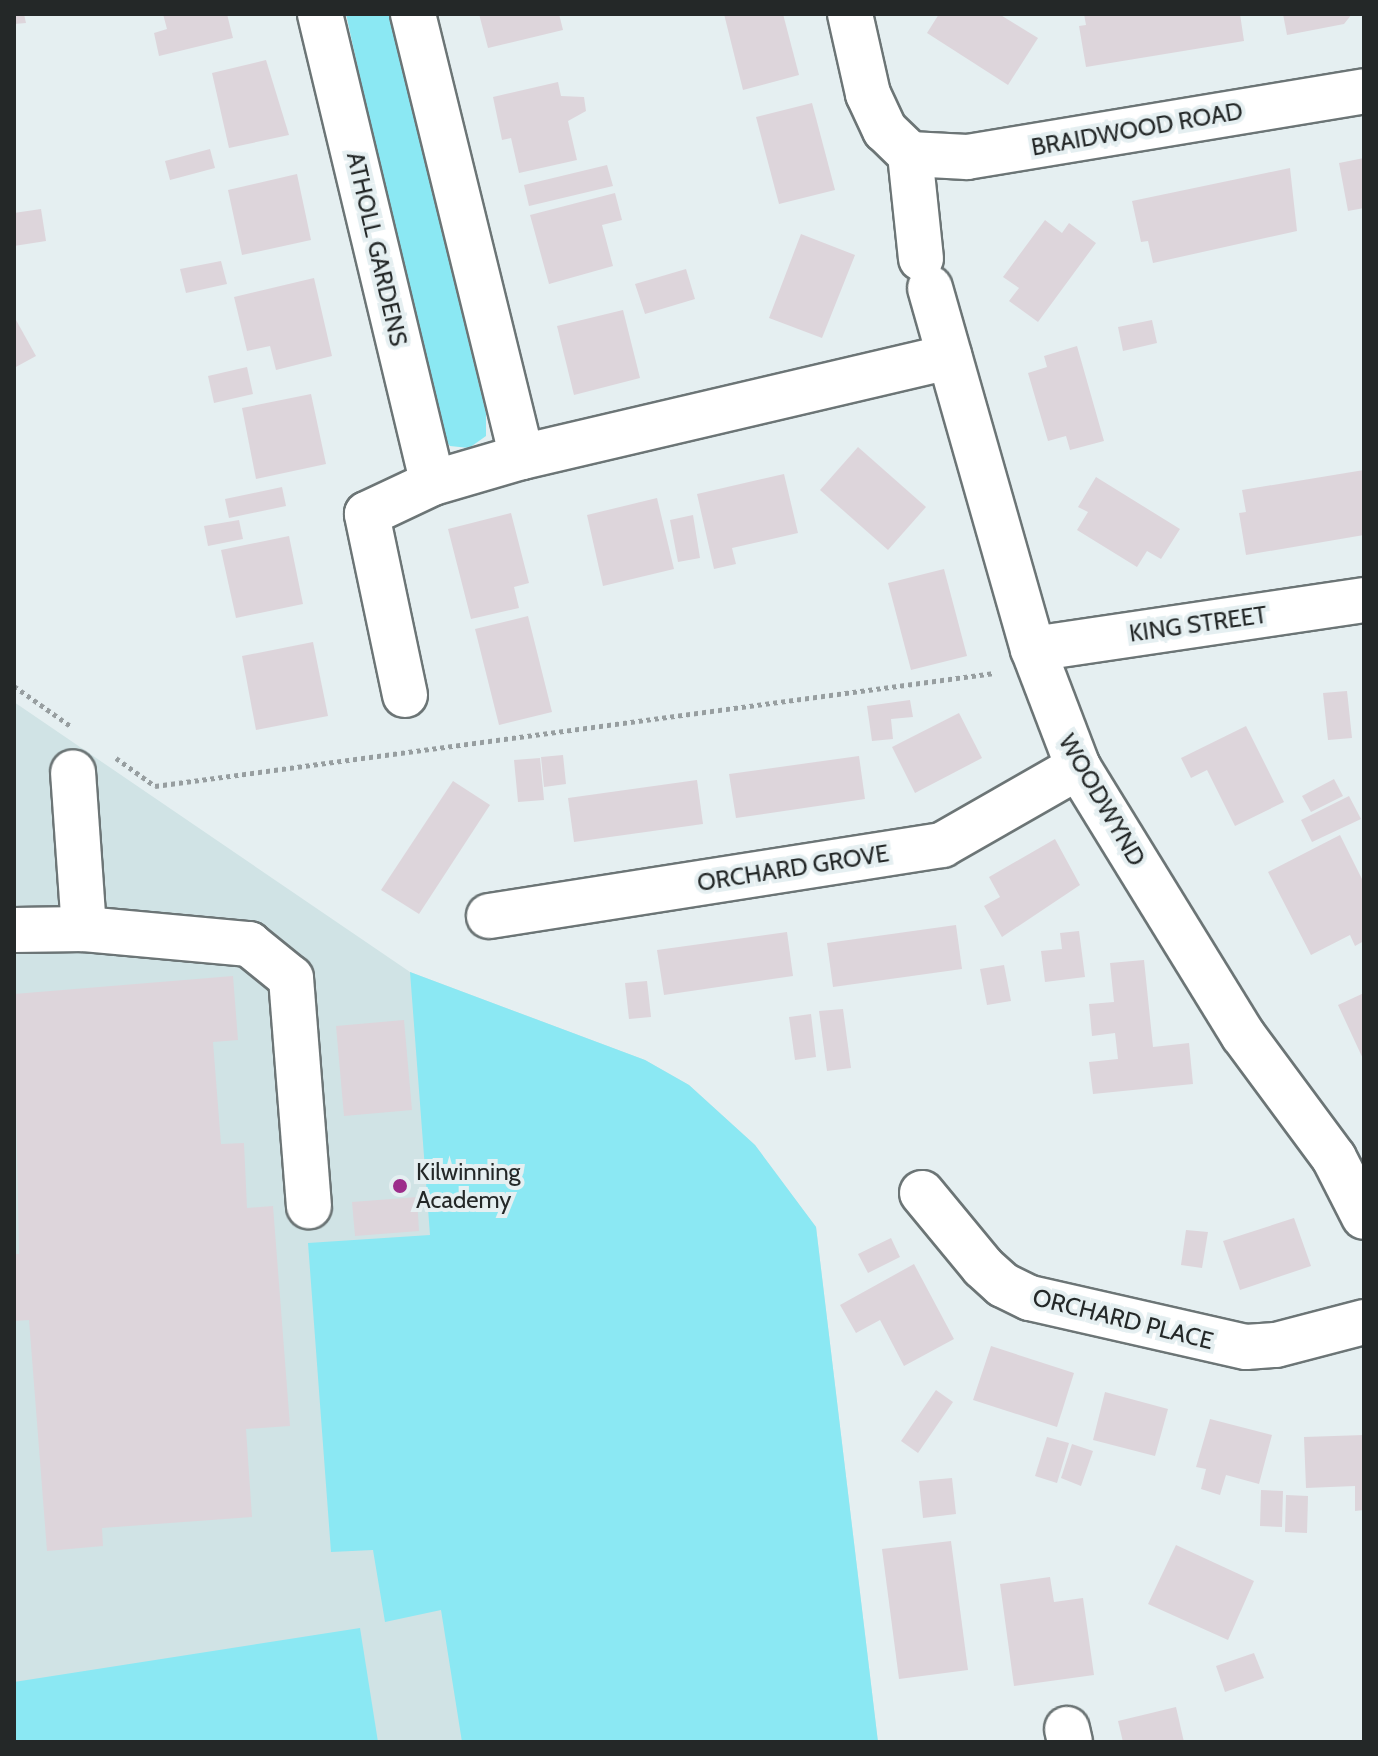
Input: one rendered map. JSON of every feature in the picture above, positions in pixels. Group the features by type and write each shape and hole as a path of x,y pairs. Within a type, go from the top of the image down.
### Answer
{"street":[{"name":"ATHOLL GARDENS","path":"320,14 433,483"},
{"path":"413,14 522,457"},
{"path":"850,14 868,94 885,130 910,154"},
{"name":"BRAIDWOOD ROAD","path":"910,154 967,157 1364,91"},
{"name":"WOODWYND","path":"910,154 926,273 949,357 1033,649 1078,767 1243,1035 1334,1158 1364,1217"},
{"path":"405,695 367,514 433,483 522,457 949,357"},
{"name":"KING STREET","path":"1033,649 1364,600"},
{"path":"84,929 85,751"},
{"name":"ORCHARD GROVE","path":"489,916 942,845 1078,767"},
{"path":"14,930 84,929 249,944 291,978 309,1206"},
{"name":"ORCHARD PLACE","path":"922,1193 983,1267 1003,1285 1030,1298 1246,1347 1276,1345 1364,1322"}],"path":[{"path":"14,686 85,751 155,786 1010,671 1007,653 1033,649"}],"shaded area":[{"path":"346,14 389,14 486,413 486,436 469,448 450,446 437,430"},
{"name":"Kilwinning Academy","path":"14,702 410,972 645,1060 689,1085 755,1145 816,1227 878,1742 14,1742"},
{"path":"410,972 645,1060 689,1085 755,1145 816,1227 878,1742 462,1742 441,1610 385,1622 373,1550 331,1552 308,1243 430,1235"},
{"path":"360,1628 378,1742 14,1742 14,1682"}],"building":[{"path":"14,14 24,14 26,23 14,24"},
{"path":"163,14 227,14 233,38 159,56 154,33 167,29"},
{"path":"479,14 559,14 563,30 488,48"},
{"path":"724,14 783,14 799,75 743,90"},
{"path":"939,14 999,14 1038,38 1008,85 927,33"},
{"path":"1084,14 1240,14 1244,41 1086,67 1079,26 1086,25"},
{"path":"1283,14 1352,14 1344,24 1287,35"},
{"path":"266,60 289,135 229,148 212,73"},
{"path":"558,82 561,96 584,97 586,111 568,121 577,160 519,173 511,138 502,140 493,97"},
{"path":"812,103 835,190 779,204 756,117"},
{"path":"210,149 215,168 170,180 165,161"},
{"path":"1364,158 1364,208 1348,211 1339,163"},
{"path":"607,165 613,186 529,206 524,185"},
{"path":"1290,168 1297,231 1153,263 1148,241 1141,242 1132,201"},
{"path":"297,174 311,240 242,255 228,190"},
{"path":"615,193 622,220 602,225 613,266 549,284 530,215"},
{"path":"41,209 46,241 14,246 14,213"},
{"path":"1045,220 1062,233 1069,223 1096,243 1038,322 1009,301 1019,288 1003,277"},
{"path":"801,234 855,255 822,338 769,318"},
{"path":"221,261 227,284 186,293 180,269"},
{"path":"686,269 695,299 645,314 635,284"},
{"path":"314,278 332,356 276,370 270,346 247,351 234,297"},
{"path":"623,310 640,378 574,395 557,326"},
{"path":"1152,320 1157,343 1123,351 1118,327"},
{"path":"14,321 36,356 14,368"},
{"path":"1077,346 1104,441 1070,450 1066,436 1048,441 1028,373 1047,367 1044,356"},
{"path":"247,367 253,394 214,403 208,376"},
{"path":"311,394 326,464 256,479 242,408"},
{"path":"858,447 926,507 888,550 820,490"},
{"path":"1364,470 1364,535 1246,555 1239,513 1246,512 1242,490"},
{"path":"784,474 798,533 732,548 736,564 714,569 697,494"},
{"path":"1096,477 1180,529 1161,559 1147,551 1137,567 1077,530 1088,512 1078,507"},
{"path":"282,487 286,506 229,518 225,499"},
{"path":"657,498 674,569 603,586 587,515"},
{"path":"511,513 529,583 514,587 519,608 471,619 448,529"},
{"path":"693,515 700,558 678,562 670,520"},
{"path":"239,520 243,539 208,546 204,526"},
{"path":"289,536 303,604 236,618 221,550"},
{"path":"944,569 967,656 911,670 888,583"},
{"path":"528,616 552,712 499,725 475,629"},
{"path":"313,642 328,716 256,730 242,656"},
{"path":"1347,691 1352,738 1328,740 1323,693"},
{"path":"910,700 913,717 891,719 893,739 872,741 867,706"},
{"path":"959,713 982,758 915,793 892,747"},
{"path":"1246,726 1284,802 1235,826 1207,770 1191,778 1181,758"},
{"path":"563,755 566,784 544,787 541,757"},
{"path":"859,756 865,799 736,818 729,774"},
{"path":"540,758 544,800 518,802 514,760"},
{"path":"1334,779 1343,796 1311,812 1302,796"},
{"path":"697,780 703,824 574,842 568,798"},
{"path":"453,781 490,805 419,914 381,890"},
{"path":"1349,796 1361,819 1312,842 1301,820"},
{"path":"1340,835 1364,883 1364,941 1355,946 1350,935 1311,955 1268,872"},
{"path":"1055,839 1080,885 1002,937 984,906 1000,897 989,877"},
{"path":"956,925 962,969 833,987 827,943"},
{"path":"1079,931 1085,977 1045,982 1041,951 1062,949 1060,933"},
{"path":"787,932 793,976 664,995 657,950"},
{"path":"1144,960 1153,1047 1189,1043 1193,1084 1093,1094 1089,1062 1118,1059 1115,1033 1092,1036 1089,1004 1114,1002 1110,963"},
{"path":"1004,965 1011,1001 987,1005 980,969"},
{"path":"233,976 238,1040 213,1042 221,1144 244,1143 247,1208 273,1206 290,1426 246,1429 252,1517 102,1528 103,1546 47,1551 29,1320 14,1321 14,1254 19,1254 14,994"},
{"path":"647,981 651,1017 629,1019 625,983"},
{"path":"1364,993 1364,1061 1338,1005"},
{"path":"843,1009 851,1068 827,1071 819,1011"},
{"path":"811,1014 816,1057 795,1060 789,1017"},
{"path":"404,1020 412,1110 344,1116 336,1026"},
{"path":"417,1197 419,1231 355,1236 352,1202"},
{"path":"1294,1218 1311,1266 1240,1290 1223,1241"},
{"path":"1186,1230 1208,1232 1202,1268 1181,1265"},
{"path":"891,1238 900,1257 868,1273 858,1254"},
{"path":"914,1264 954,1339 904,1366 880,1320 856,1333 840,1305"},
{"path":"991,1346 1074,1373 1057,1427 973,1400"},
{"path":"936,1390 953,1402 918,1453 901,1441"},
{"path":"1105,1392 1168,1409 1155,1456 1093,1440"},
{"path":"1210,1419 1272,1435 1259,1484 1226,1475 1220,1495 1201,1489 1206,1469 1196,1467"},
{"path":"1364,1435 1364,1510 1355,1511 1355,1486 1306,1488 1304,1437"},
{"path":"1047,1437 1069,1443 1057,1483 1035,1476"},
{"path":"1072,1444 1093,1451 1081,1486 1061,1478"},
{"path":"952,1478 956,1514 923,1518 919,1481"},
{"path":"1261,1490 1283,1491 1282,1527 1260,1526"},
{"path":"1286,1495 1308,1496 1307,1533 1285,1532"},
{"path":"951,1541 968,1670 899,1679 882,1549"},
{"path":"1176,1545 1254,1581 1228,1640 1148,1604"},
{"path":"1050,1577 1054,1602 1083,1598 1094,1675 1014,1686 1000,1584"},
{"path":"1254,1653 1264,1678 1225,1692 1216,1666"},
{"path":"1176,1707 1184,1742 1123,1742 1118,1721"}],"place":[{"name":"Kilwinning Academy","path":"400,1186"}]}
